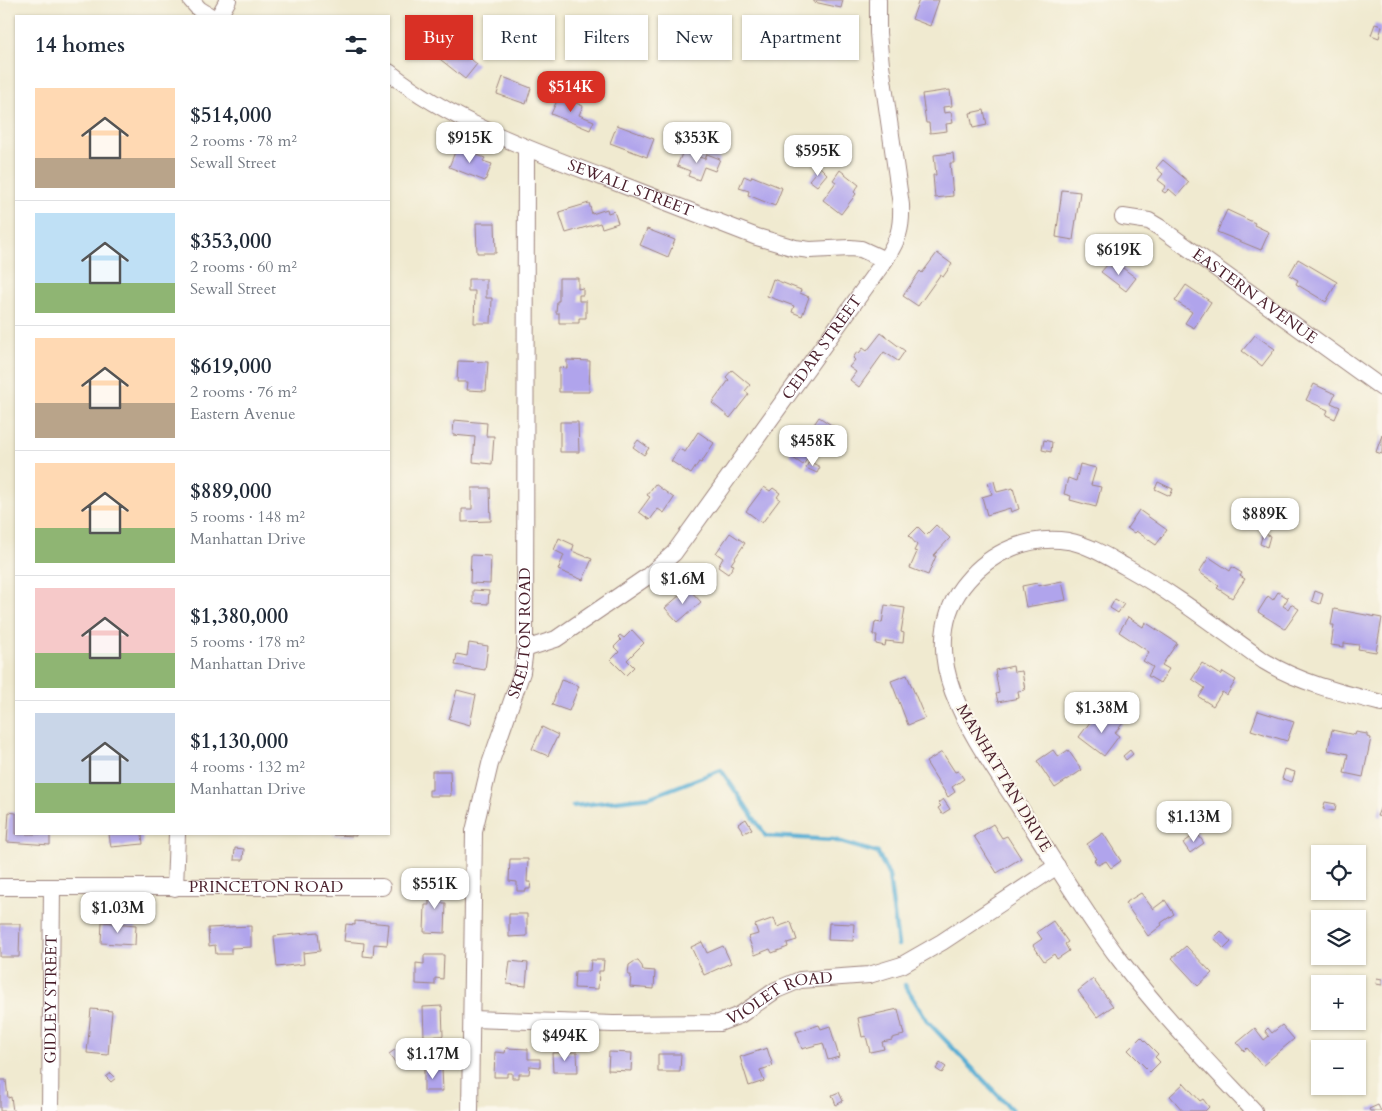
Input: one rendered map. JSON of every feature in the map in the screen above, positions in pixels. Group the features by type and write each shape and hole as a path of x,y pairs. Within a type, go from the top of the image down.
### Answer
{"street":[{"path":"191,0 199,9 208,15"},
{"path":"220,15 228,0"},
{"name":"CEDAR STREET","path":"526,649 547,644 560,637 648,576 674,554 885,260 900,232 902,211 881,65 878,33 878,0"},
{"name":"SEWALL STREET","path":"390,73 437,105 527,149 779,244 810,250 860,249 885,260"},
{"name":"SKELTON ROAD","path":"470,1111 474,831 490,764 522,672 526,649 527,149"},
{"name":"EASTERN AVENUE","path":"1123,217 1156,224 1382,388"},
{"name":"MANHATTAN DRIVE","path":"1254,1111 1188,1041 1143,989 1092,920 970,728 953,691 944,660 943,644 946,622 963,585 990,559 1022,544 1048,541 1071,542 1092,549 1154,583 1264,662 1280,671 1323,687 1382,703"},
{"path":"175,888 177,835"},
{"name":"VIOLET ROAD","path":"472,1019 613,1024 719,1023 740,1015 776,990 800,980 864,976 902,965 942,942 1057,866"},
{"name":"PRINCETON ROAD","path":"0,887 382,887"},
{"name":"GIDLEY STREET","path":"50,1111 52,887"}],"building":[{"path":"814,0 843,0 841,8 814,2"},
{"path":"919,0 939,0 930,26 912,19"},
{"path":"1375,24 1382,26 1379,38 1371,35"},
{"path":"441,60 472,60 477,64 465,79"},
{"path":"503,77 531,88 526,104 497,94"},
{"path":"950,90 952,106 943,107 944,113 951,112 953,123 946,124 947,131 930,133 929,123 926,123 922,94"},
{"path":"559,96 583,106 579,115 594,121 590,130 551,114"},
{"path":"984,110 987,125 973,128 970,113"},
{"path":"617,125 654,139 647,157 610,143"},
{"path":"457,147 485,158 483,161 492,164 485,181 449,167"},
{"path":"683,151 705,159 707,154 720,159 715,171 704,167 699,180 688,176 690,171 677,166"},
{"path":"953,153 954,163 950,163 953,196 935,198 933,175 936,175 934,155"},
{"path":"1163,160 1189,182 1177,196 1169,189 1165,193 1162,191 1166,186 1158,180 1163,174 1156,168"},
{"path":"820,167 827,174 817,186 809,180"},
{"path":"840,170 859,185 854,192 856,194 841,214 823,200 836,182 833,180"},
{"path":"744,176 751,179 752,176 782,188 775,206 748,195 749,191 739,188"},
{"path":"1062,190 1080,192 1073,240 1056,237"},
{"path":"589,203 592,214 607,209 608,213 614,211 618,223 602,228 600,223 566,233 559,212"},
{"path":"1227,210 1269,232 1261,250 1217,232"},
{"path":"476,223 495,223 496,253 477,253"},
{"path":"647,229 675,240 668,257 640,245"},
{"path":"937,253 952,264 943,277 940,275 918,306 903,296 920,271 922,273"},
{"path":"1298,259 1337,282 1326,302 1296,284 1298,280 1289,275"},
{"path":"1115,262 1136,278 1126,291 1101,272 1108,264 1112,267"},
{"path":"559,278 578,278 578,289 583,288 583,295 579,295 579,301 586,301 586,318 579,318 579,323 559,323 559,313 556,313 557,301 559,301"},
{"path":"468,279 486,279 486,298 492,298 491,323 474,323 475,291 468,291"},
{"path":"773,279 801,290 800,293 809,297 802,316 792,312 794,306 767,296"},
{"path":"1186,285 1211,302 1194,328 1185,323 1192,312 1175,301"},
{"path":"881,333 905,351 898,361 884,352 859,387 850,380 856,372 849,367 855,360 853,358 857,352 859,353 863,348 867,351"},
{"path":"1255,335 1275,349 1262,366 1242,351"},
{"path":"567,360 590,361 589,392 559,392 559,367 567,368"},
{"path":"458,361 488,362 486,391 467,390 468,382 457,382"},
{"path":"732,370 750,385 745,391 749,394 730,418 712,403 729,380 726,377"},
{"path":"1314,384 1335,394 1331,403 1340,407 1335,419 1326,415 1328,410 1306,400"},
{"path":"819,417 836,428 830,437 825,434 803,465 789,455 805,432 808,433"},
{"path":"454,420 487,423 486,436 494,436 492,464 473,462 475,437 453,435"},
{"path":"560,422 578,422 579,452 560,452"},
{"path":"698,432 714,443 691,474 671,461 679,449 685,452"},
{"path":"1382,435 1382,454 1376,452"},
{"path":"638,440 649,448 644,455 633,447"},
{"path":"1044,440 1052,442 1051,452 1042,450"},
{"path":"809,461 820,467 817,473 806,468"},
{"path":"1080,464 1096,468 1091,485 1101,487 1096,507 1070,500 1071,496 1064,494 1068,478 1076,481"},
{"path":"994,481 997,492 1013,488 1019,509 1011,512 1010,508 987,515 982,497 992,494 988,483"},
{"path":"1158,482 1173,489 1170,496 1155,489"},
{"path":"655,484 674,498 664,513 658,509 650,520 639,512 650,497 647,495"},
{"path":"764,487 770,491 773,488 780,493 777,497 780,499 762,523 746,511"},
{"path":"472,488 490,488 491,521 462,522 462,509 472,509"},
{"path":"1139,510 1167,530 1156,545 1136,531 1134,533 1127,528"},
{"path":"936,525 950,538 933,556 936,556 928,575 910,568 917,552 914,551 917,545 909,536 918,527 926,535"},
{"path":"730,533 745,543 731,564 734,565 728,574 718,567 723,558 716,553"},
{"path":"1263,533 1270,536 1267,547 1260,544"},
{"path":"559,538 574,545 572,551 592,559 583,580 558,570 564,555 554,550"},
{"path":"471,555 491,556 490,584 470,583"},
{"path":"1209,557 1230,571 1232,567 1242,573 1240,576 1245,579 1232,598 1199,572"},
{"path":"1062,581 1066,600 1026,607 1022,586 1037,583 1038,586"},
{"path":"688,588 701,602 678,622 665,608"},
{"path":"473,590 489,591 488,604 473,603"},
{"path":"1315,591 1323,594 1320,604 1312,601"},
{"path":"1278,592 1288,598 1283,606 1288,609 1291,604 1299,609 1285,629 1258,612 1268,596 1273,600"},
{"path":"1115,599 1124,604 1118,613 1110,608"},
{"path":"885,605 905,608 901,632 904,633 903,643 886,641 885,646 876,644 877,635 873,635 875,622 882,623"},
{"path":"1334,609 1382,618 1376,652 1358,649 1359,645 1344,643 1344,647 1331,645 1334,625 1331,625"},
{"path":"1128,617 1143,627 1145,622 1177,643 1162,665 1169,669 1160,683 1148,676 1153,667 1143,661 1149,652 1119,632"},
{"path":"632,630 644,643 627,660 634,667 626,675 611,660 619,652 614,647 621,640 618,637 620,635 624,638"},
{"path":"469,643 488,646 485,670 455,665 457,654 467,656"},
{"path":"1202,663 1221,675 1223,672 1236,680 1227,695 1222,692 1213,706 1199,697 1205,688 1192,679"},
{"path":"1013,666 1014,672 1022,671 1025,690 1018,691 1019,698 998,702 996,694 999,693 995,670"},
{"path":"907,675 925,718 908,725 891,681"},
{"path":"561,680 579,686 569,711 552,705"},
{"path":"457,690 476,695 470,725 449,719"},
{"path":"1258,711 1294,722 1287,741 1251,730"},
{"path":"1110,714 1123,723 1115,733 1119,736 1104,756 1079,737 1093,718 1103,724"},
{"path":"542,727 558,735 548,756 532,749"},
{"path":"1332,730 1355,735 1356,732 1367,734 1367,737 1371,738 1363,777 1344,773 1348,754 1328,750"},
{"path":"1053,750 1058,757 1068,750 1082,770 1055,788 1037,761"},
{"path":"1130,750 1133,754 1126,760 1123,756"},
{"path":"942,752 955,772 958,771 964,779 952,787 955,792 948,797 926,762"},
{"path":"1285,769 1295,772 1292,782 1282,779"},
{"path":"432,771 450,771 451,796 429,796 429,790 432,790"},
{"path":"943,799 950,809 942,814 938,808 941,806 938,803"},
{"path":"1325,802 1336,804 1335,811 1323,809"},
{"path":"1382,804 1382,817 1377,816"},
{"path":"9,812 15,813 15,835 50,835 50,845 7,842"},
{"path":"746,819 752,829 744,833 738,824"},
{"path":"993,824 1002,838 1007,836 1021,858 997,873 974,836"},
{"path":"1103,833 1121,861 1111,868 1106,861 1098,865 1087,844"},
{"path":"1197,833 1204,843 1190,853 1183,843"},
{"path":"109,835 142,835 143,844 111,847"},
{"path":"235,848 244,849 243,860 234,860"},
{"path":"510,859 528,859 527,882 531,882 530,889 517,891 517,882 509,881"},
{"path":"429,882 445,882 444,894 440,894 439,903 446,903 445,933 424,932 425,905 429,905"},
{"path":"1141,893 1153,909 1165,900 1174,914 1161,923 1162,925 1148,936 1125,903"},
{"path":"509,914 527,914 527,936 509,937"},
{"path":"774,918 777,927 791,922 797,940 787,943 788,947 772,953 770,949 755,955 748,937 758,934 755,925"},
{"path":"355,921 389,924 387,945 374,944 373,957 363,956 364,943 344,941 346,924 355,925"},
{"path":"1053,921 1068,942 1065,944 1069,951 1057,959 1054,954 1044,961 1033,945 1042,939 1037,932"},
{"path":"102,922 136,925 135,945 101,943"},
{"path":"829,923 854,924 853,941 828,940"},
{"path":"0,924 20,924 19,957 0,957"},
{"path":"251,926 251,947 231,948 231,954 216,954 215,945 209,946 208,928"},
{"path":"1221,931 1231,942 1224,949 1214,938"},
{"path":"318,932 320,951 303,953 304,964 277,967 274,936"},
{"path":"702,942 707,953 723,946 731,963 704,975 691,947"},
{"path":"1186,946 1212,973 1198,986 1172,958"},
{"path":"424,955 444,955 443,979 435,978 435,985 416,984 416,963 424,964"},
{"path":"591,960 604,960 603,971 599,971 598,989 574,988 575,971 590,971"},
{"path":"510,961 528,963 526,986 507,984"},
{"path":"638,961 643,970 655,971 654,989 630,987 631,975 628,975 629,965"},
{"path":"1377,978 1382,979 1382,985 1376,984"},
{"path":"1093,979 1113,1006 1097,1017 1078,991"},
{"path":"442,1006 443,1036 424,1037 423,1007"},
{"path":"91,1009 112,1011 108,1055 87,1053"},
{"path":"898,1009 904,1035 882,1042 884,1049 870,1052 866,1036 862,1037 858,1018"},
{"path":"819,1025 821,1029 830,1026 839,1057 828,1060 823,1043 802,1049 796,1032"},
{"path":"1282,1025 1294,1039 1262,1066 1247,1048 1244,1051 1237,1043 1255,1028 1264,1040 1269,1036 1265,1031 1268,1028 1272,1033"},
{"path":"1141,1037 1158,1054 1155,1057 1160,1062 1150,1072 1128,1050"},
{"path":"506,1048 528,1049 528,1059 540,1059 540,1067 530,1066 529,1074 519,1074 519,1078 512,1078 512,1073 507,1073 507,1077 494,1077 495,1052 505,1053"},
{"path":"767,1048 773,1066 760,1070 764,1081 749,1086 740,1057"},
{"path":"396,1049 402,1057 395,1062 389,1054"},
{"path":"577,1052 578,1072 553,1072 552,1053"},
{"path":"609,1052 632,1053 631,1071 608,1070"},
{"path":"658,1054 681,1054 680,1072 658,1072"},
{"path":"940,1063 946,1067 942,1073 936,1069"},
{"path":"424,1068 442,1068 443,1091 424,1091"},
{"path":"111,1073 116,1078 111,1082 106,1077"},
{"path":"0,1080 6,1080 8,1098 11,1097 13,1111 0,1111"},
{"path":"1184,1083 1200,1101 1203,1099 1209,1107 1205,1111 1183,1111 1170,1096"},
{"path":"839,1092 843,1101 836,1105 832,1095"},
{"path":"1378,1105 1381,1111 1370,1111 1369,1109"}],"waterway":[{"path":"573,806 650,797 721,770 766,836 834,840 878,853 889,876 898,945"},
{"path":"905,985 928,1022 1013,1111"}]}
